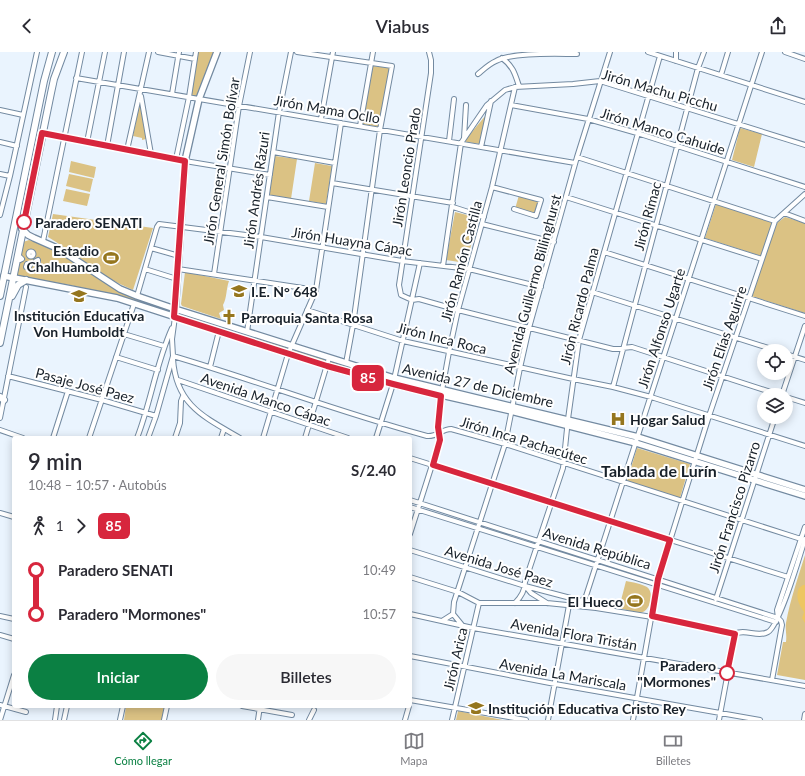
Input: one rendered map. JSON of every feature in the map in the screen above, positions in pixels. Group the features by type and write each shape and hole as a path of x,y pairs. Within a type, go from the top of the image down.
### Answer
{"main road":[{"path":"0,296 28,154 52,52"},
{"path":"0,343 42,133 54,79 64,52"},
{"path":"28,154 34,152 38,156"},
{"path":"8,305 18,285 26,280"}],"street":[{"path":"0,215 1,204 10,176 37,52"},
{"path":"43,241 82,52"},
{"path":"87,142 105,52"},
{"path":"107,146 124,52"},
{"path":"127,150 149,52"},
{"path":"158,52 178,54 195,59"},
{"path":"176,159 189,97 196,52"},
{"path":"217,52 200,99 185,161 182,227 172,339 173,356 183,396 196,411 236,436"},
{"name":"Jirón General Simón Bolívar","path":"214,274 239,106 250,52"},
{"name":"Jirón Andrés Rázuri","path":"246,332 279,112 291,52"},
{"path":"297,52 392,66 380,130 353,325 346,363"},
{"path":"321,120 333,52"},
{"path":"360,126 373,52"},
{"name":"Jirón Leoncio Prado","path":"412,300 402,295 399,289 402,261 431,78 431,60 429,52"},
{"name":"Avenida Guillermo Billinghurst","path":"453,614 453,608 465,568 505,444 511,409 529,328 554,242 576,157 610,52"},
{"path":"648,52 805,102"},
{"path":"676,52 676,61"},
{"name":"Jirón Rímac","path":"613,387 698,68 704,52"},
{"path":"721,75 728,52"},
{"name":"Jirón Alfonso Ugarte","path":"582,601 586,596 611,522 762,52"},
{"path":"784,52 794,54 805,59"},
{"path":"172,94 178,54"},
{"path":"478,74 496,60 502,58 522,55 577,54"},
{"name":"Jirón Ricardo Palma","path":"515,603 520,597 525,586 525,582 564,463 567,422 579,340 647,96 660,56"},
{"path":"502,58 514,69 517,86"},
{"name":"Jirón Mama Ocllo","path":"76,78 141,91 172,94 575,163"},
{"name":"Jirón Machu Picchu","path":"461,143 487,105 505,90 517,86 573,84 600,81 805,144"},
{"name":"Jirón Ramón Castilla","path":"412,529 440,440 438,424 442,393 458,310 492,187 511,105 517,86"},
{"path":"141,91 151,154"},
{"path":"449,141 454,98"},
{"path":"481,147 491,101"},
{"path":"464,139 466,105"},
{"name":"Jirón Manco Cahuide","path":"511,105 588,119 637,133 805,187"},
{"path":"0,110 23,115"},
{"path":"263,436 288,354 316,290 341,123"},
{"path":"42,133 185,161 270,175"},
{"path":"0,142 17,146"},
{"path":"443,266 461,143"},
{"path":"273,152 335,163"},
{"path":"576,157 776,221"},
{"path":"0,174 10,176"},
{"path":"332,183 413,196 453,205 484,217"},
{"path":"492,187 541,200 536,216 514,210"},
{"name":"Jirón Elías Aguirre","path":"633,720 658,579 695,458 776,221 805,194"},
{"path":"266,197 328,207"},
{"path":"566,197 762,259"},
{"path":"784,213 805,221"},
{"name":"Jirón Huayna Cápac","path":"151,248 158,225 161,224 402,261 469,269 541,287"},
{"path":"482,224 554,242"},
{"name":"Avenida 27 de Diciembre","path":"22,229 28,235 59,249 120,289 137,296 246,332 442,393"},
{"path":"137,296 151,248 179,256"},
{"path":"604,252 805,316"},
{"path":"377,436 393,384 420,263"},
{"path":"145,269 177,279"},
{"path":"178,269 316,290"},
{"name":"Avenida 27 de Diciembre","path":"4,276 117,298 327,366 393,384 442,393 637,440 755,477 805,490"},
{"path":"0,418 2,400 26,287"},
{"path":"592,292 757,344"},
{"path":"412,300 419,298 458,310 613,349 632,347 758,388"},
{"path":"90,436 134,304"},
{"name":"Jirón Inca Roca","path":"307,310 403,341 520,368 613,387 651,397 805,446"},
{"path":"138,436 146,413 164,346 174,324"},
{"path":"784,388 805,326"},
{"path":"210,367 219,330"},
{"path":"124,334 164,346"},
{"path":"149,436 173,356"},
{"name":"Jirón Inca Pachacútec","path":"173,356 380,423 427,436 434,436 446,429 452,429 505,444 803,539"},
{"path":"795,356 805,360"},
{"path":"116,357 158,370"},
{"path":"306,436 329,358"},
{"path":"364,376 366,369"},
{"name":"Pasaje José Paez","path":"8,376 102,400 156,416"},
{"name":"Avenida Manco Cápac","path":"178,380 342,436"},
{"path":"54,436 68,391"},
{"path":"176,436 180,423 181,401 183,396"},
{"path":"793,399 805,403"},
{"name":"Jirón Francisco Pizarro","path":"714,603 773,424"},
{"path":"222,436 224,429"},
{"path":"0,430 17,436"},
{"path":"412,459 788,577"},
{"name":"Avenida 27 de Diciembre","path":"755,477 805,496"},
{"name":"Avenida República","path":"412,501 480,523 596,566 714,603 777,620"},
{"name":"Avenida República","path":"412,508 478,528 598,560 716,598 777,620"},
{"path":"0,513 12,516"},
{"path":"412,578 458,592 479,603 571,605 652,616 735,634 741,631 757,634 764,633 771,629 777,620 792,580 805,527"},
{"path":"777,620 777,610 803,539"},
{"name":"Avenida José Paez","path":"412,551 525,586 582,601"},
{"path":"525,586 531,593 547,604"},
{"path":"571,605 582,601"},
{"name":"Jirón Arica","path":"452,720 479,603"},
{"path":"548,720 571,605"},
{"name":"Avenida Flora Tristán","path":"412,614 473,628 805,686"},
{"path":"441,621 453,614 462,625"},
{"path":"0,616 12,619"},
{"path":"772,680 782,625 781,621 777,620"},
{"path":"719,720 735,634"},
{"path":"0,635 12,639"},
{"name":"Avenida La Mariscala","path":"412,656 555,684 760,720"},
{"path":"0,720 12,682"},
{"path":"412,700 526,720"},
{"path":"0,705 26,712"},
{"path":"55,720 57,708"},
{"path":"64,720 67,708"},
{"path":"120,720 123,708"},
{"path":"164,720 167,708"},
{"path":"258,720 260,708 292,715"},
{"path":"405,720 408,708"},
{"path":"309,720 314,710"},
{"path":"804,720 805,714"}],"shaded area":[{"path":"197,52 216,52 199,97 190,96"},
{"path":"373,66 390,68 379,127 362,124"},
{"path":"140,102 146,139 142,140 142,138 133,136"},
{"path":"486,115 480,144 466,142 466,139"},
{"path":"740,128 762,134 754,167 732,160"},
{"path":"275,156 297,159 291,199 269,196"},
{"path":"71,161 96,167 94,178 69,172"},
{"path":"315,163 332,166 326,204 309,201"},
{"path":"69,174 93,179 90,192 66,186"},
{"path":"66,189 90,194 87,206 63,201"},
{"path":"519,195 539,202 535,215 515,209"},
{"path":"716,204 773,223 761,256 705,238"},
{"path":"455,212 479,218 466,263 446,260"},
{"name":"Estadio Chalhuanca","path":"53,214 153,228 133,290 98,272 48,237"},
{"path":"785,217 805,223 805,313 751,296 777,223"},
{"path":"29,240 43,243 60,251 86,271 119,291 174,310 173,316 115,296 70,285 16,276 23,242"},
{"path":"185,272 229,281 223,305 224,310 219,313 221,319 182,306"},
{"path":"176,311 289,347 287,352 176,316"},
{"path":"292,348 393,379 391,383 290,353"},
{"path":"637,448 690,464 680,498 627,481"},
{"path":"805,555 805,680 777,675 783,642 786,642 786,625 788,614"},
{"name":"El Hueco","path":"626,581 647,587 651,593 649,606 644,612 638,613 619,608"},
{"path":"805,585 805,623 802,618 804,612 799,604 798,598 799,588"},
{"path":"126,708 164,708 162,720 124,720"},
{"path":"458,711 503,720 456,720"}],"bus line":[{"name":"85","path":"24,222 42,133 185,161 182,227 174,317 219,330 327,366 441,396 438,427 440,440 433,465 670,540 658,579 652,616 735,634 733,637 727,673"}],"place":[{"name":"Paradero SENATI","path":"24,222"},
{"name":"Estadio Chalhuanca","path":"111,258"},
{"name":"I.E. N° 648","path":"239,291"},
{"name":"Institución Educativa Von Humboldt","path":"79,296"},
{"name":"Parroquia Santa Rosa","path":"229,317"},
{"name":"Hogar Salud","path":"618,419"},
{"name":"El Hueco","path":"635,601"},
{"name":"Paradero \"Mormones\"","path":"727,673"},
{"name":"Institución Educativa Cristo Rey","path":"476,708"}],"district":[{"name":"Tablada de Lurín","path":"659,470"}]}
